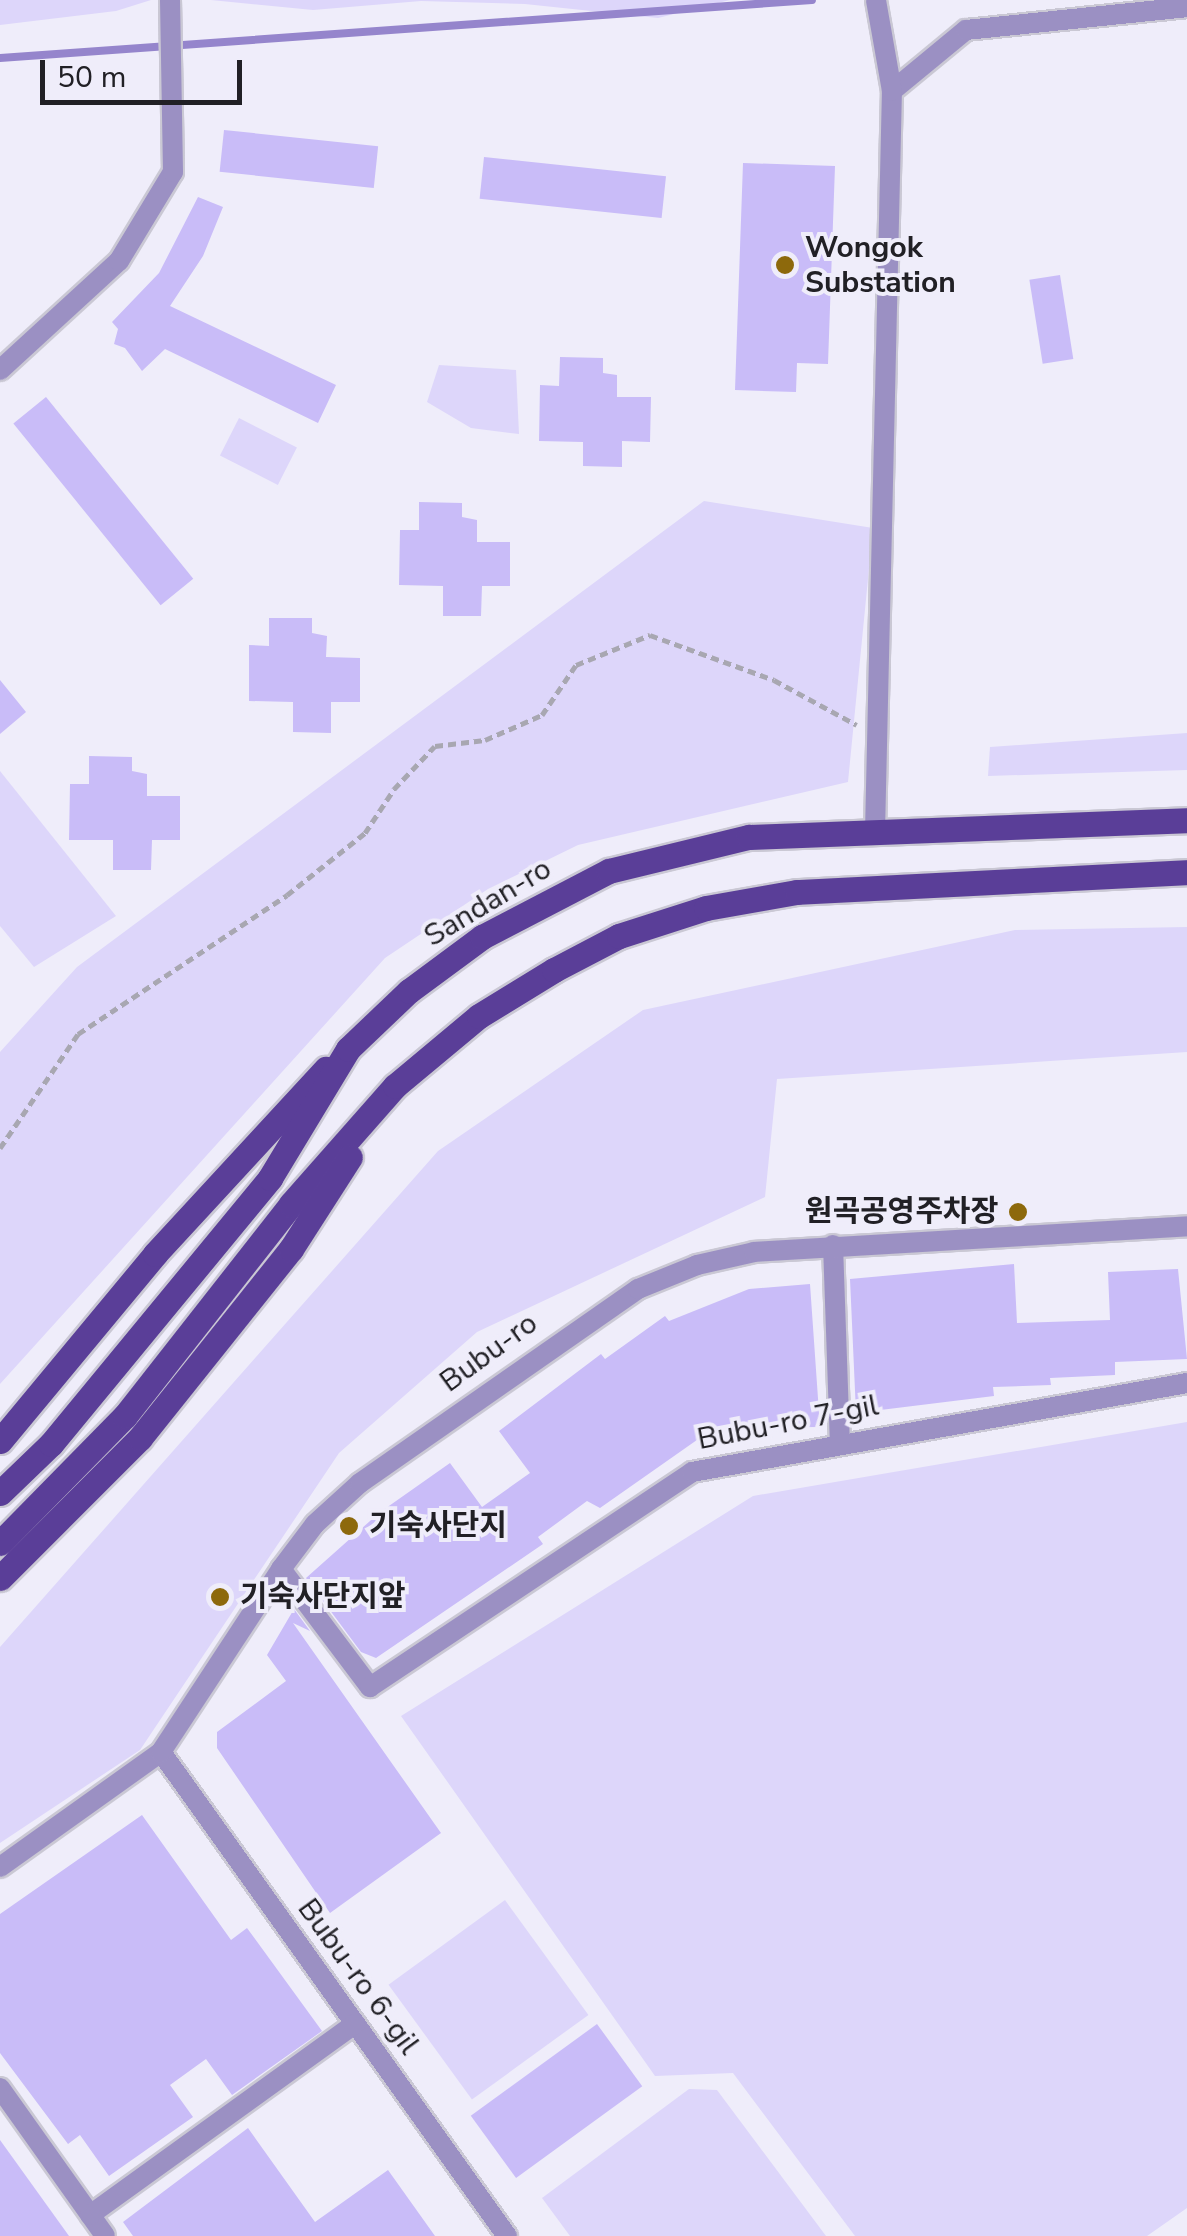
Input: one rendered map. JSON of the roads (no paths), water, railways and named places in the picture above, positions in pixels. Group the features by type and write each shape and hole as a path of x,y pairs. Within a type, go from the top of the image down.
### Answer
{"main road":[{"name":"Sandan-ro","path":"0,1493 52,1444 270,1178 348,1048 482,937 609,871 750,838 1187,820"},
{"path":"0,1544 126,1416 292,1204 395,1086 478,1016 554,970 619,936 706,908 797,892 1187,872"},
{"path":"0,1441 180,1226 348,1048"},
{"path":"0,1578 49,1536 152,1423 291,1249 395,1086"}],"street":[{"path":"0,370 119,261 173,172 170,0"},
{"path":"875,832 892,91 876,0"},
{"path":"892,91 966,30 1187,7"},
{"name":"Bubu-ro","path":"0,1867 161,1752 281,1569 315,1524 360,1483 638,1289 697,1264 754,1252 1187,1226"},
{"path":"832,1246 840,1442"},
{"name":"Bubu-ro 7-gil","path":"281,1569 370,1688 692,1472 840,1442 1187,1383"},
{"name":"Bubu-ro 6-gil","path":"161,1752 507,2236"},
{"path":"90,2215 355,2024"},
{"path":"0,2088 105,2236"}],"waterway":[{"path":"0,58 812,0"}],"place":[{"name":"Wongok Substation","path":"785,265"},
{"name":"원곡공영주차장","path":"1018,1212"},
{"name":"기숙사단지","path":"349,1526"},
{"name":"기숙사단지앞","path":"220,1597"}]}
